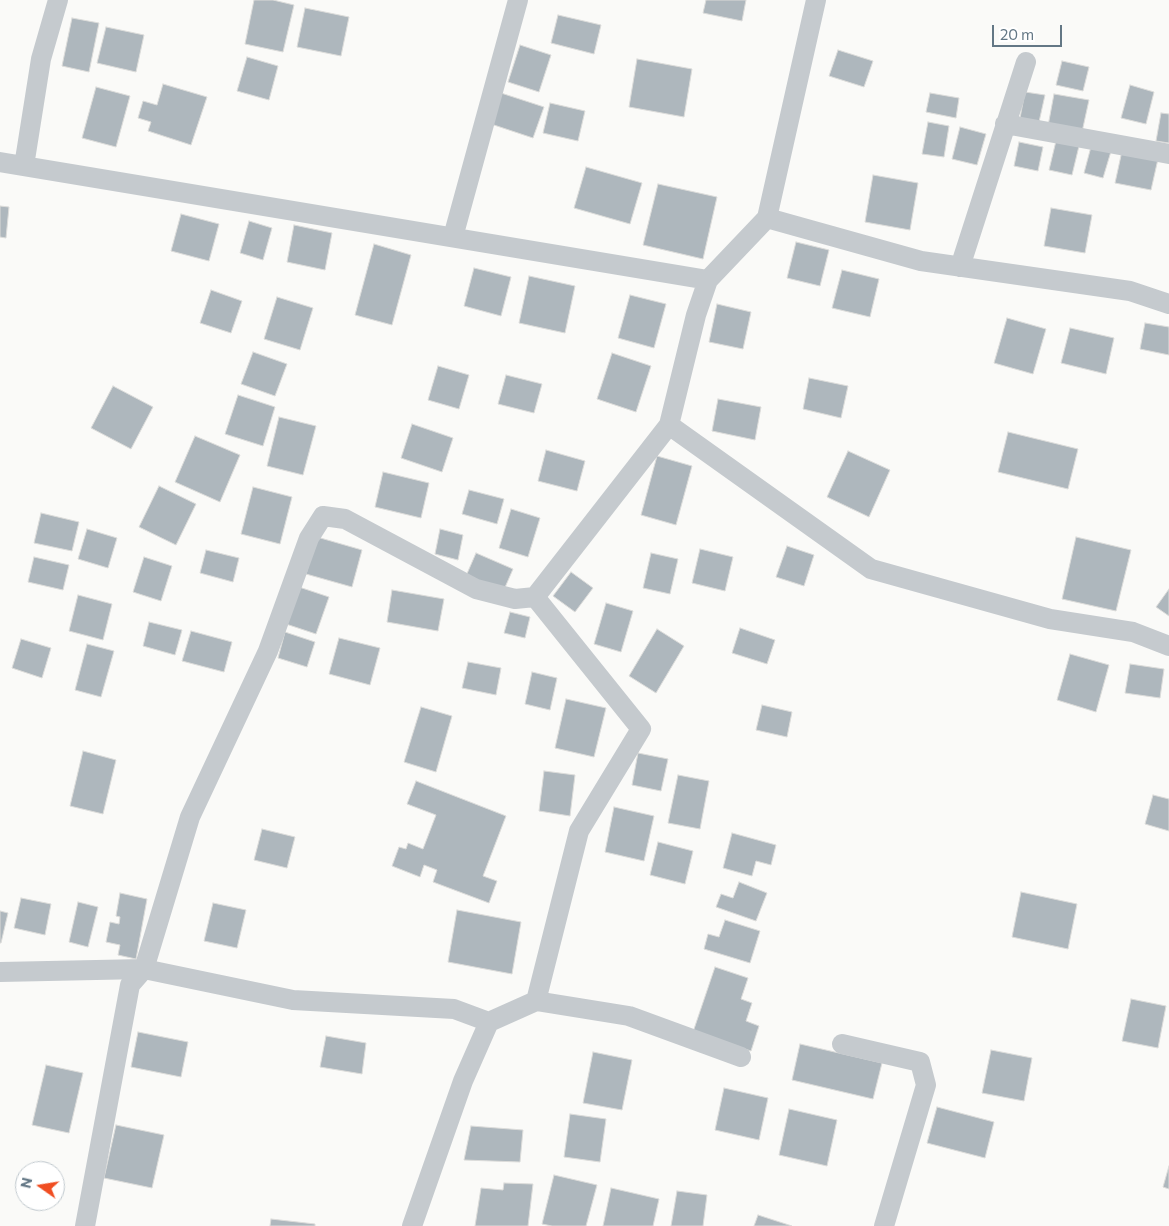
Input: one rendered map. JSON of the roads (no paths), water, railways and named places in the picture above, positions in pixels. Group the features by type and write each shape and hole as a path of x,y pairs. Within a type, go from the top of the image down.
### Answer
{"street":[{"path":"24,166 41,59 58,0"},
{"path":"454,237 518,0"},
{"path":"85,1226 130,985 144,969 190,817 268,651 309,538 323,516 345,519 476,589 515,599 535,597 669,425 696,315 708,280 767,218 816,0"},
{"path":"960,267 1026,62"},
{"path":"1006,124 1169,154"},
{"path":"0,162 708,280"},
{"path":"767,218 921,262 1130,291 1169,304"},
{"path":"669,425 871,569 1050,619 1133,632 1169,646"},
{"path":"535,597 641,729 579,831 536,1001"},
{"path":"0,972 144,969 293,1000 454,1009 489,1022"},
{"path":"412,1226 463,1081 489,1022 536,1001 629,1016 742,1057"},
{"path":"842,1044 920,1062 926,1085 884,1226"}]}
